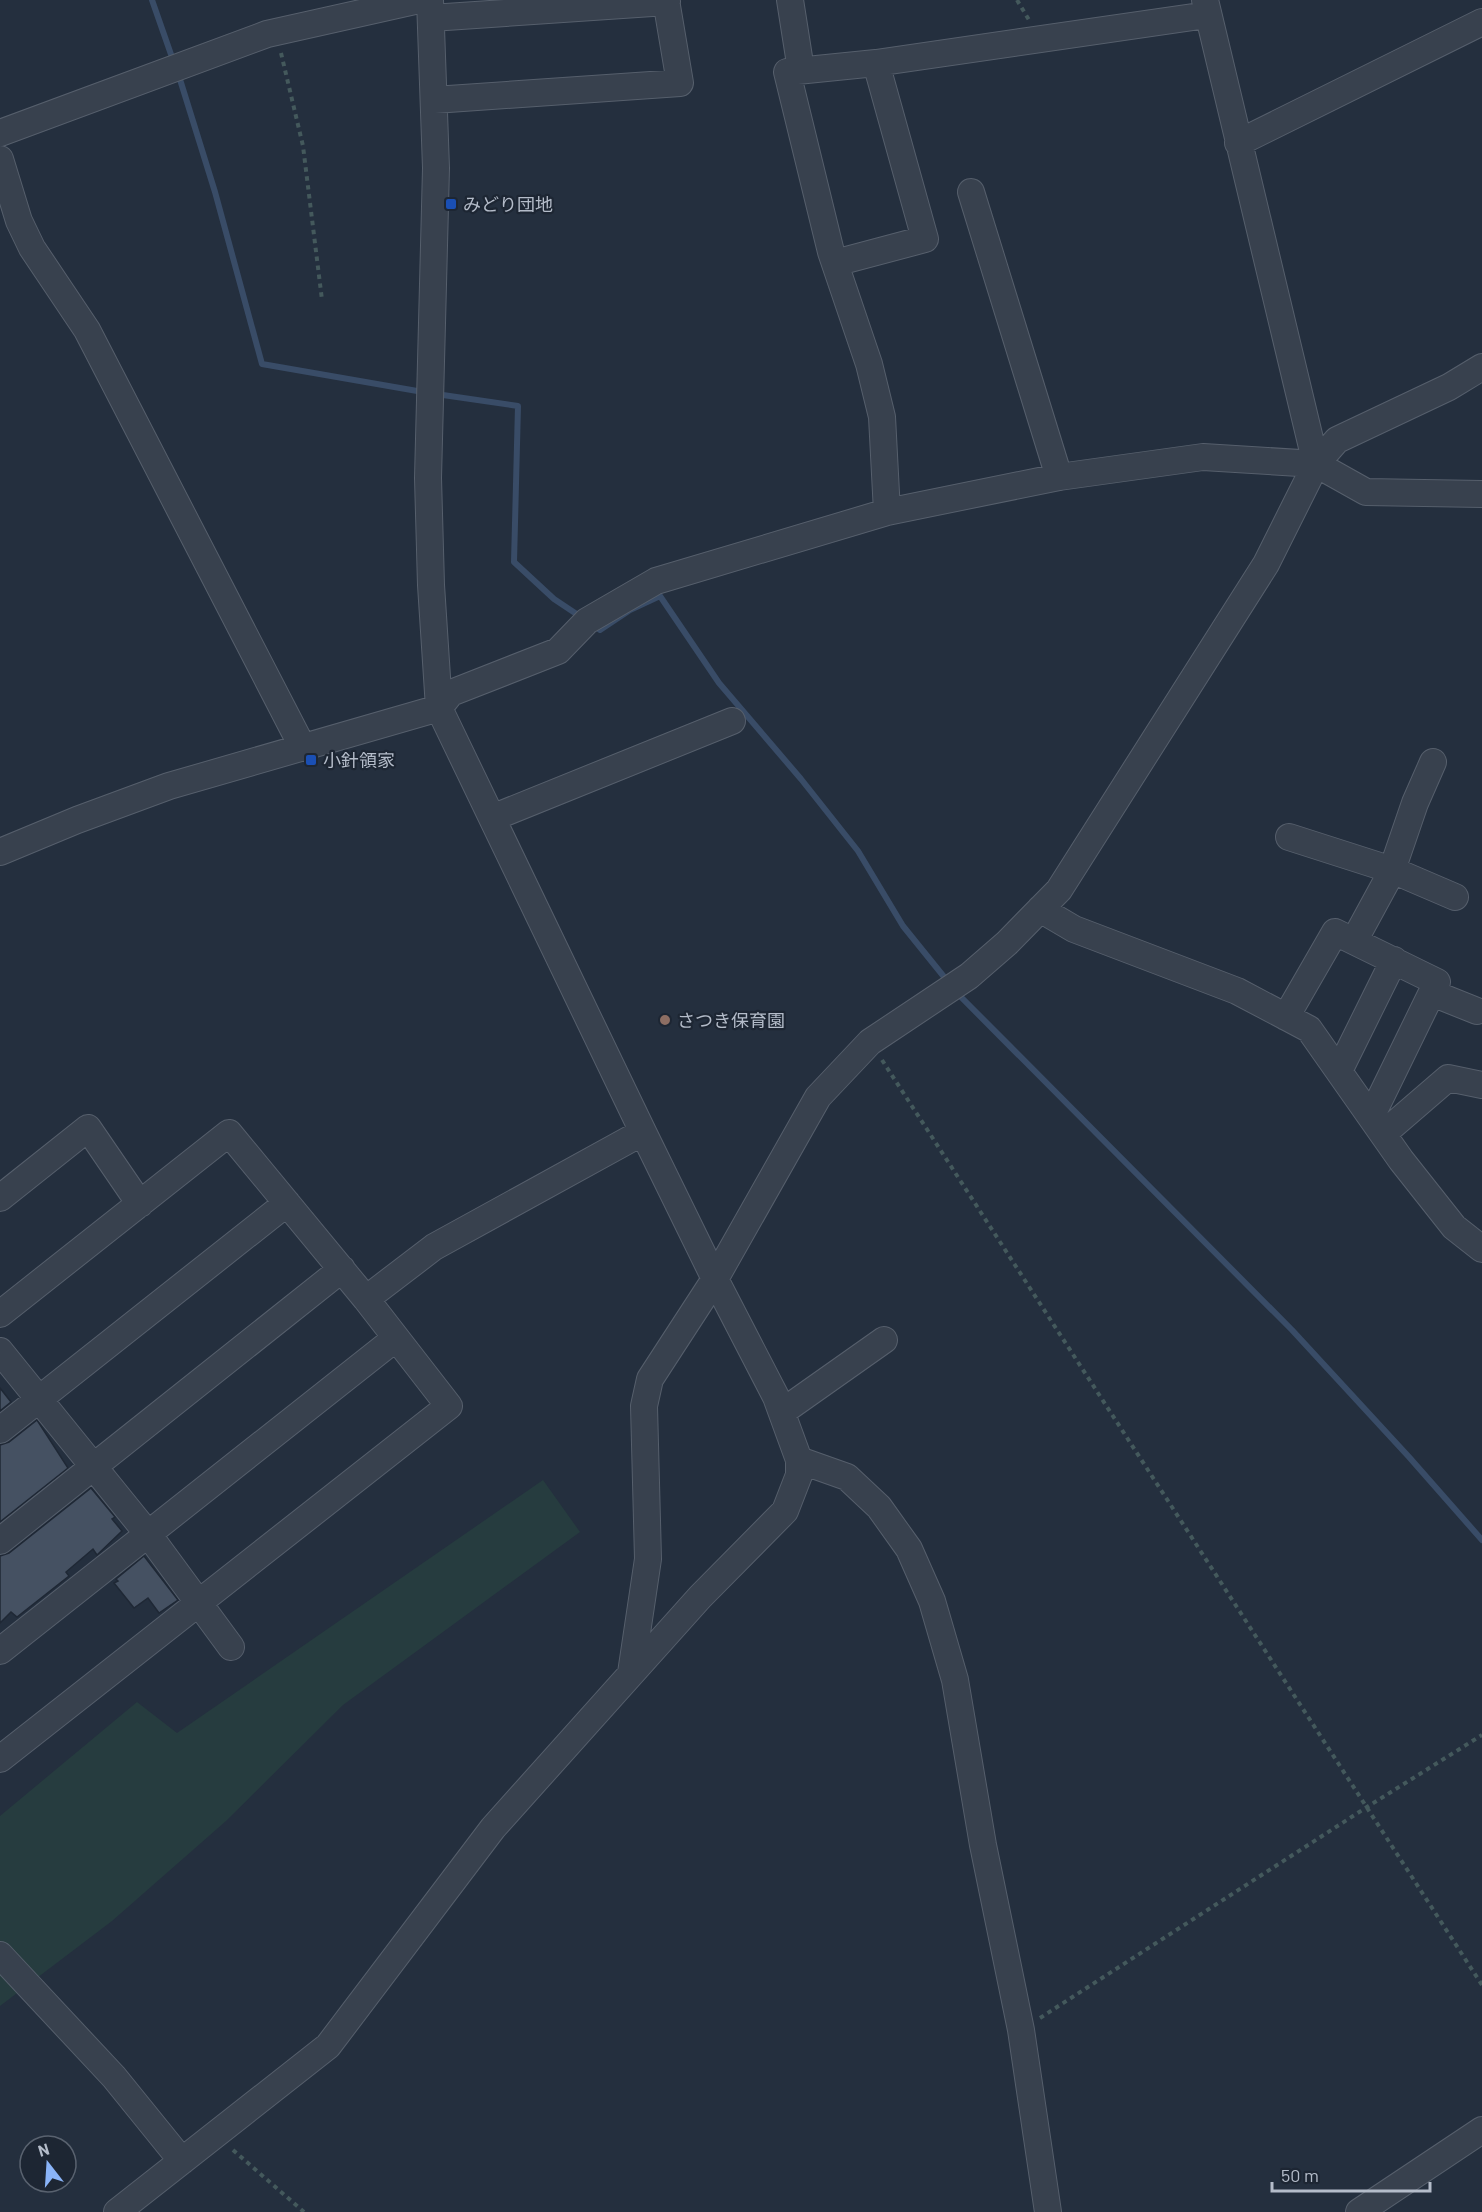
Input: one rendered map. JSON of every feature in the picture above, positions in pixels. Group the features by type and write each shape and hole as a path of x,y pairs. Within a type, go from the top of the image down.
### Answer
{"street":[{"path":"790,0 801,70"},
{"path":"0,133 276,32 427,6 666,1 680,82 434,100"},
{"path":"117,2212 328,2046 492,1828 700,1597 785,1511 799,1474 800,1460 776,1397 715,1279 439,708 431,585 428,478 436,242 434,100 427,6"},
{"path":"887,512 882,417 869,364 835,262 787,72 876,63 1206,7 1316,464"},
{"path":"1238,143 1482,22"},
{"path":"835,262 925,238 876,63"},
{"path":"0,159 19,221 32,248 87,330 303,748"},
{"path":"971,192 1059,477"},
{"path":"631,1673 648,1559 644,1406 650,1378 715,1279 819,1098 870,1042 969,976 1007,943 1059,890 1266,564 1316,464 1337,440 1449,387 1482,367"},
{"path":"0,852 169,786 439,708 451,693 558,651 587,621 656,581 887,512 1059,477 1203,457 1316,464 1366,492 1482,494"},
{"path":"492,818 732,722"},
{"path":"1354,941 1392,870 1415,804 1433,762"},
{"path":"1289,837 1392,870 1455,897"},
{"path":"1040,909 1074,929 1237,991 1309,1029 1377,1126 1454,1227 1482,1249"},
{"path":"1286,1017 1335,932 1437,982 1377,1126"},
{"path":"1339,1071 1394,960"},
{"path":"1432,993 1477,1011"},
{"path":"1377,1126 1448,1078 1482,1086"},
{"path":"0,1198 88,1128 140,1204"},
{"path":"366,1299 434,1247 643,1131"},
{"path":"0,1314 230,1133 342,1269 449,1406 0,1759"},
{"path":"0,1430 287,1203"},
{"path":"0,1540 342,1269"},
{"path":"0,1651 396,1338"},
{"path":"782,1412 884,1340"},
{"path":"0,1351 148,1534 231,1647"},
{"path":"800,1460 847,1477 879,1507 909,1549 932,1601 955,1680 983,1845 1021,2030 1049,2210"},
{"path":"0,1955 114,2077 182,2161"},
{"path":"1359,2212 1482,2130"}],"path":[{"path":"276,32 303,146 322,300"},
{"path":"870,1042 1482,1985"},
{"path":"1021,2030 1482,1735"},
{"path":"233,2150 304,2212"}],"green space":[{"path":"543,1480 580,1532 343,1705 226,1821 112,1921 0,2006 0,1816 137,1702 177,1733"}],"building":[{"path":"0,1388 11,1402 0,1411"},
{"path":"37,1420 68,1468 0,1522 0,1445 9,1442"},
{"path":"91,1488 115,1517 112,1519 122,1531 97,1555 93,1549 66,1572 69,1576 17,1617 11,1612 0,1623 0,1556 9,1553"},
{"path":"144,1556 178,1600 159,1613 148,1598 134,1608 114,1583"}],"waterway":[{"path":"152,0 174,63"},
{"path":"178,73 215,192 262,364 423,392"},
{"path":"436,394 518,406 514,562 554,599 581,617"},
{"path":"592,625 600,630 630,610 660,596 719,683 801,779 858,851 903,926 949,983"},
{"path":"955,991 1292,1330 1482,1540"}],"place":[{"name":"みどり団地","path":"451,204"},
{"name":"小針領家","path":"311,760"},
{"name":"さつき保育園","path":"665,1020"}]}
